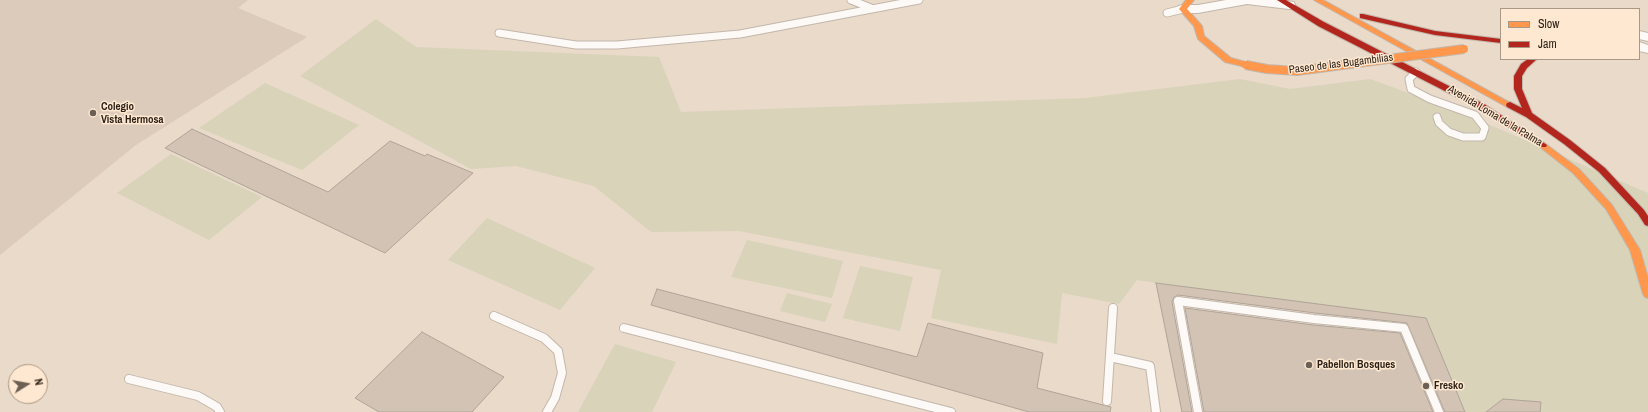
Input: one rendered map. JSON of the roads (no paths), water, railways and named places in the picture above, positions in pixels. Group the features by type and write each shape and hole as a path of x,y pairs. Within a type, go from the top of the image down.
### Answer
{"main road":[{"name":"Avenida Loma de la Palma","path":"1318,0 1529,115 1567,142 1602,170 1641,212 1648,223"},
{"name":"Avenida Loma de la Palma","path":"1285,2 1321,24 1481,106 1549,149 1576,171 1609,207 1635,250 1648,294"},
{"name":"Paseo de las Bugambilias","path":"1186,4 1198,26 1201,37 1221,56 1228,60 1246,65 1268,69 1297,71 1464,49 1500,42"},
{"path":"1336,10 1435,33 1500,42"},
{"path":"1529,115 1518,89 1518,76 1524,66 1532,60"}],"street":[{"path":"1186,4 1190,10 1247,0 1285,2"},
{"path":"1198,26 1202,15 1212,7"}],"lane":[{"path":"851,0 871,9"},
{"path":"499,33 576,45 617,45 740,34 919,0"},
{"path":"1167,13 1186,4"},
{"path":"1416,72 1409,79 1411,89 1430,99 1474,115 1485,128 1482,137 1463,137 1448,132 1438,123 1437,117"},
{"path":"1198,412 1178,301 1404,328 1439,412"},
{"path":"1107,401 1113,308"},
{"path":"494,316 544,338 558,352 562,373 555,398 547,412"},
{"path":"624,328 951,412"},
{"path":"1110,357 1150,366 1156,412"},
{"path":"129,379 198,396 217,407 220,412"}],"place":[{"name":"Colegio Vista Hermosa","path":"93,113"},
{"name":"Pabellon Bosques","path":"1309,365"},
{"name":"Fresko","path":"1426,386"}]}
